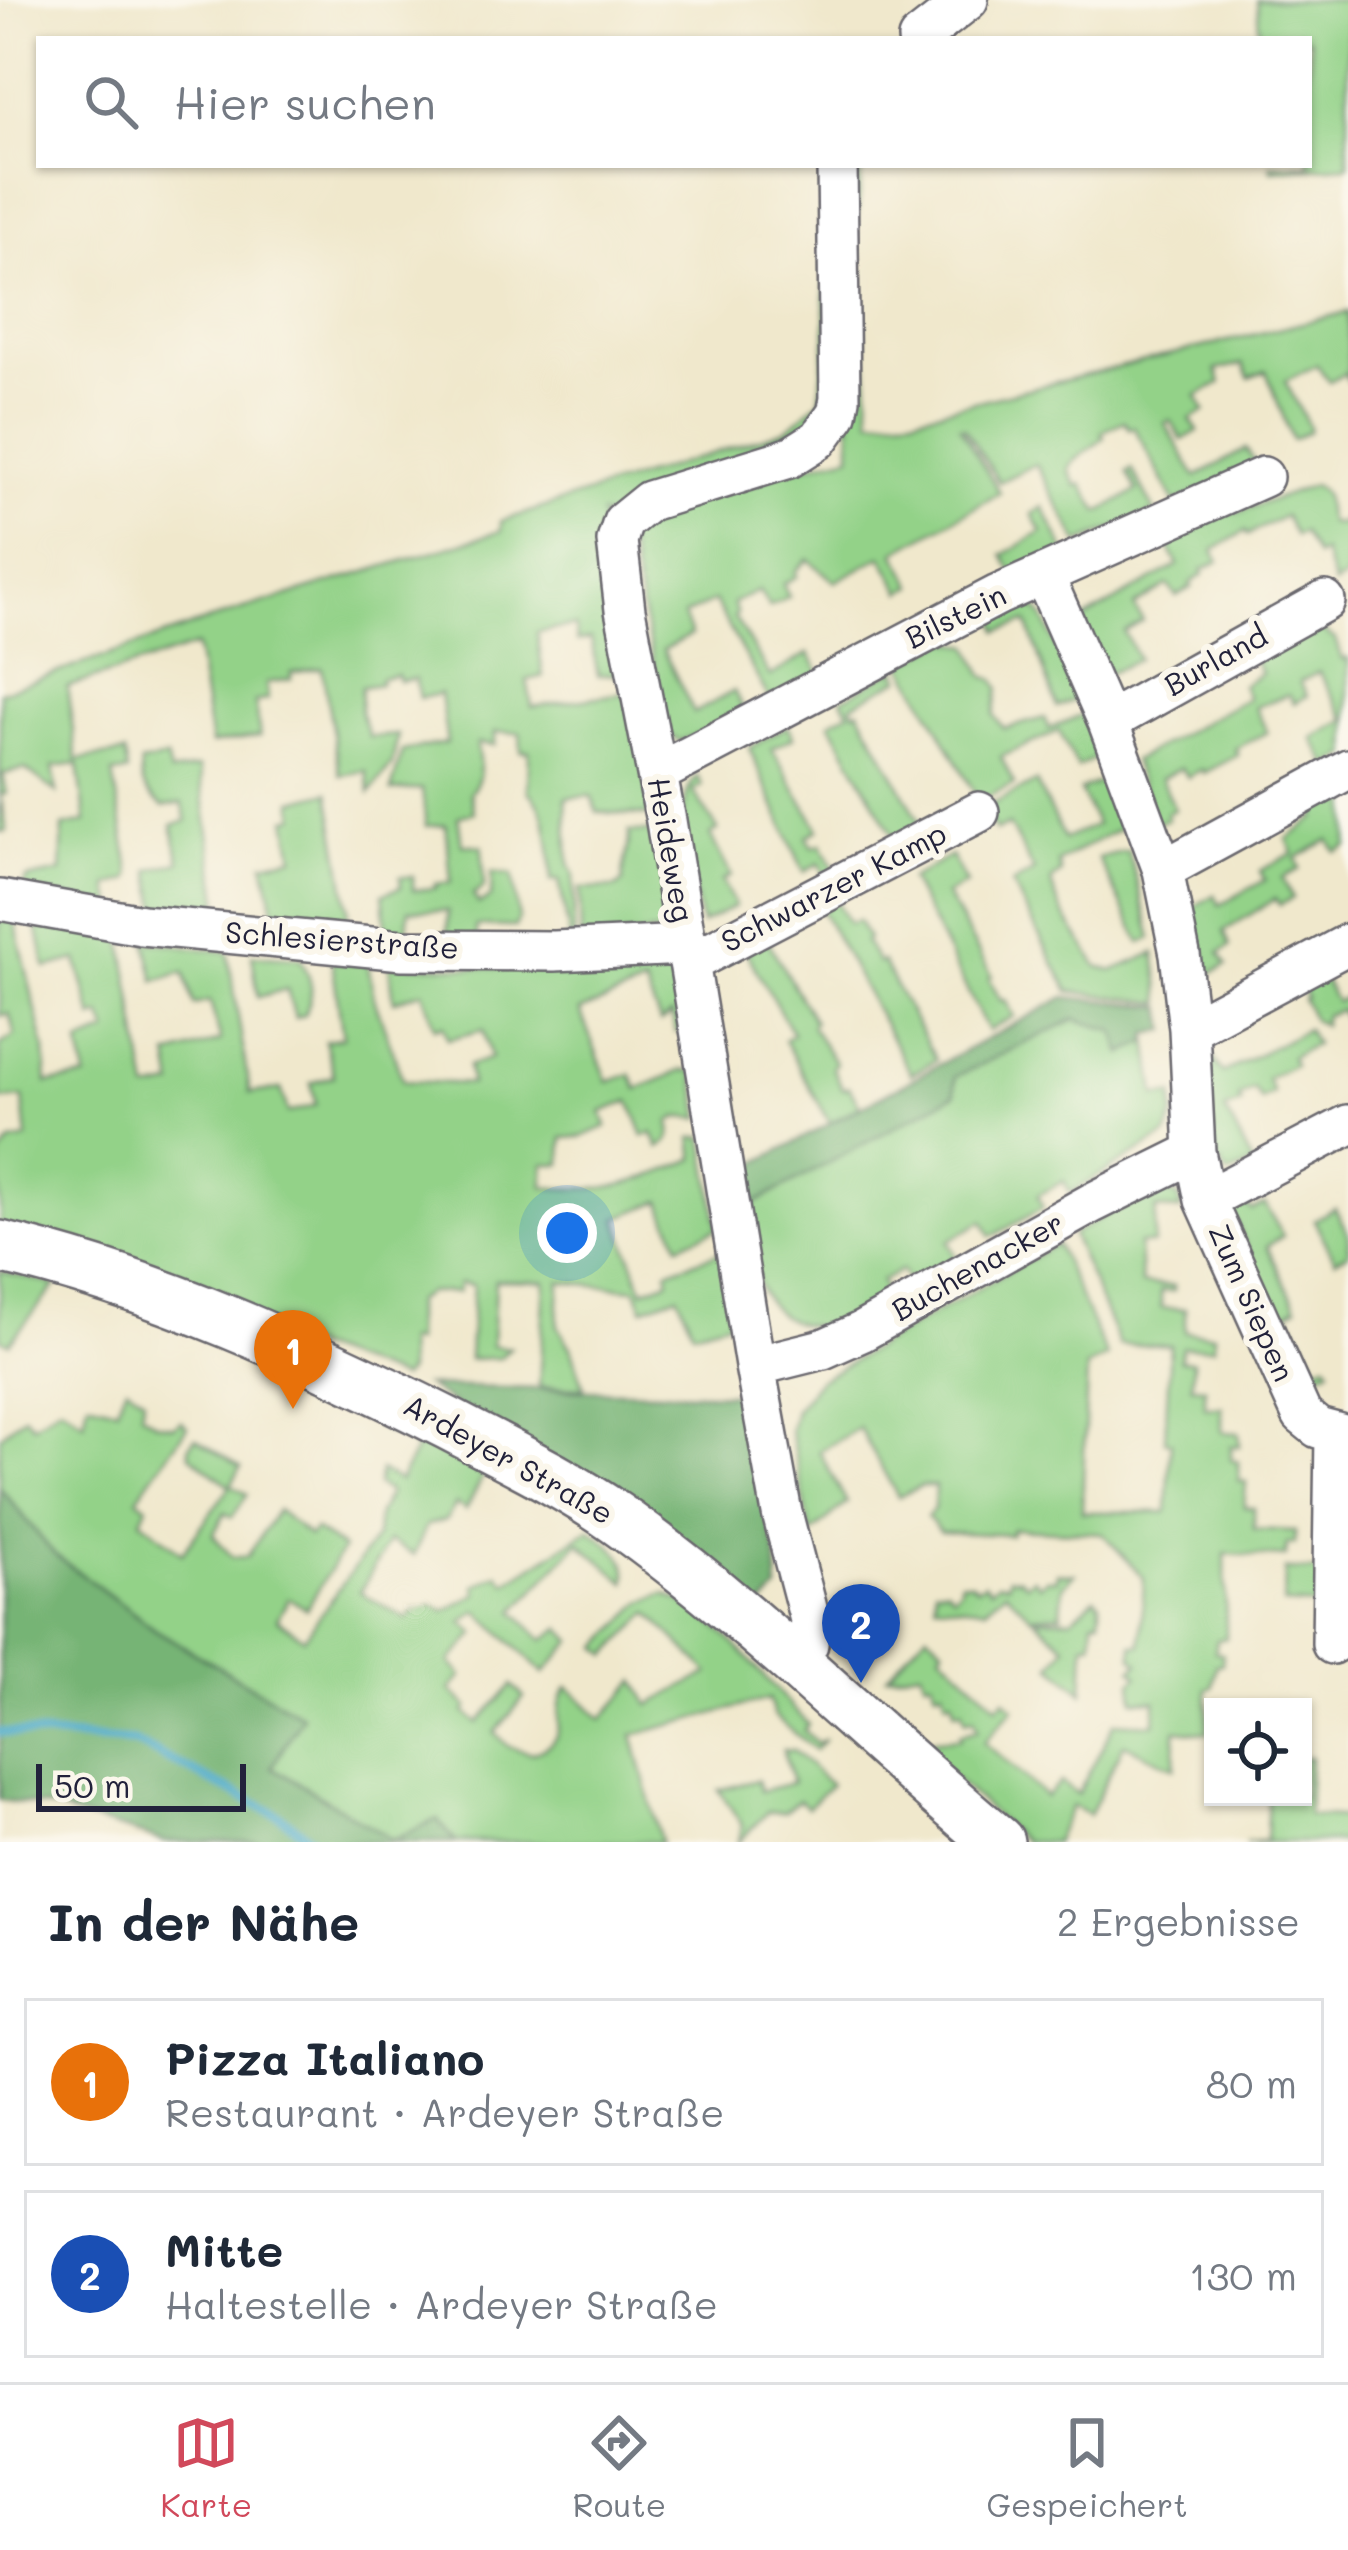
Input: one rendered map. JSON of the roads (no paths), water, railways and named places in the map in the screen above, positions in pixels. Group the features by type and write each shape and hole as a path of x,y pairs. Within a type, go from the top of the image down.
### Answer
{"main road":[{"name":"Ardeyer Straße","path":"0,1247 143,1291 256,1336 389,1394 562,1483 666,1556 796,1663 998,1842"}],"street":[{"path":"922,36 968,0"},
{"name":"Heideweg","path":"796,1663 808,1644 810,1620 782,1513 755,1366 617,541 623,522 649,501 789,458 819,439 837,415 841,399 837,168"},
{"name":"Bilstein","path":"658,773 890,649 1263,477"},
{"path":"1044,577 1108,722 1163,870 1190,1030 1195,1152"},
{"name":"Burland","path":"1108,722 1325,601"},
{"path":"1163,870 1348,769"},
{"name":"Schwarzer Kamp","path":"687,954 979,812"},
{"name":"Schlesierstraße","path":"0,900 142,925 403,950 687,954"},
{"path":"1190,1030 1348,944"},
{"path":"1205,1200 1348,1125"},
{"name":"Buchenacker","path":"755,1366 823,1349 861,1332 1195,1152"},
{"name":"Zum Siepen","path":"1195,1152 1205,1200 1302,1415 1318,1429 1341,1434 1333,1644"}],"waterway":[{"path":"0,1732 134,1742 280,1816 316,1842"}],"place":[{"name":"Pizza Italiano","path":"293,1409"},
{"name":"Mitte","path":"861,1683"}]}
